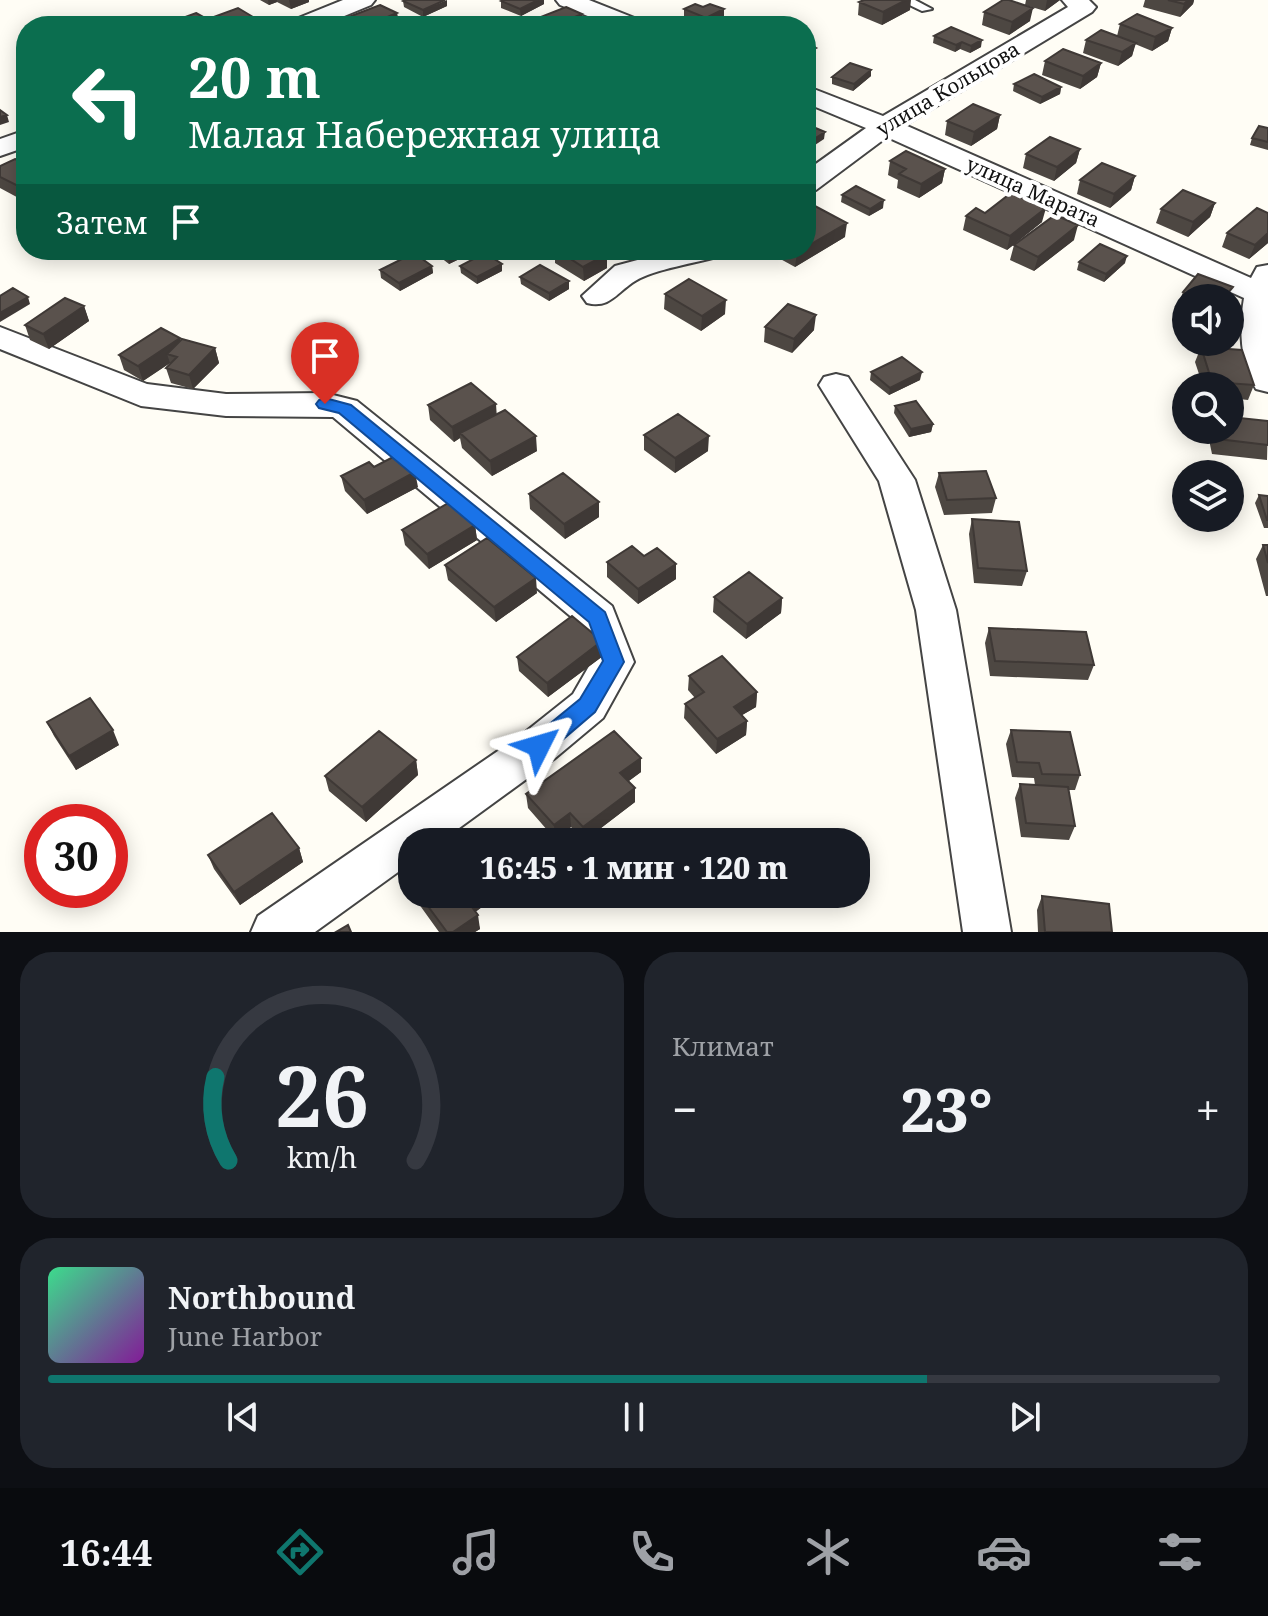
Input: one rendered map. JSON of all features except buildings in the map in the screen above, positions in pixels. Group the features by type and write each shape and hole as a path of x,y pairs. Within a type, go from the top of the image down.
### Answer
{"street":[{"path":"324,16 363,0"},
{"path":"568,0 609,16"},
{"name":"улица Кольцова","path":"816,177 885,126 1084,7 1074,0"},
{"name":"улица Марата","path":"816,98 1263,284"},
{"path":"598,296 626,273 673,260"},
{"path":"1263,284 1257,345 1268,381"},
{"path":"0,337 141,395 226,405 325,404 345,409 598,617 613,662 588,706 539,746 275,932"},
{"path":"836,385 897,480 936,610 987,932"}],"lane":[{"path":"905,0 926,9"}],"route":[{"path":"325,404 345,409 598,617 613,662 588,706 539,746"}]}
